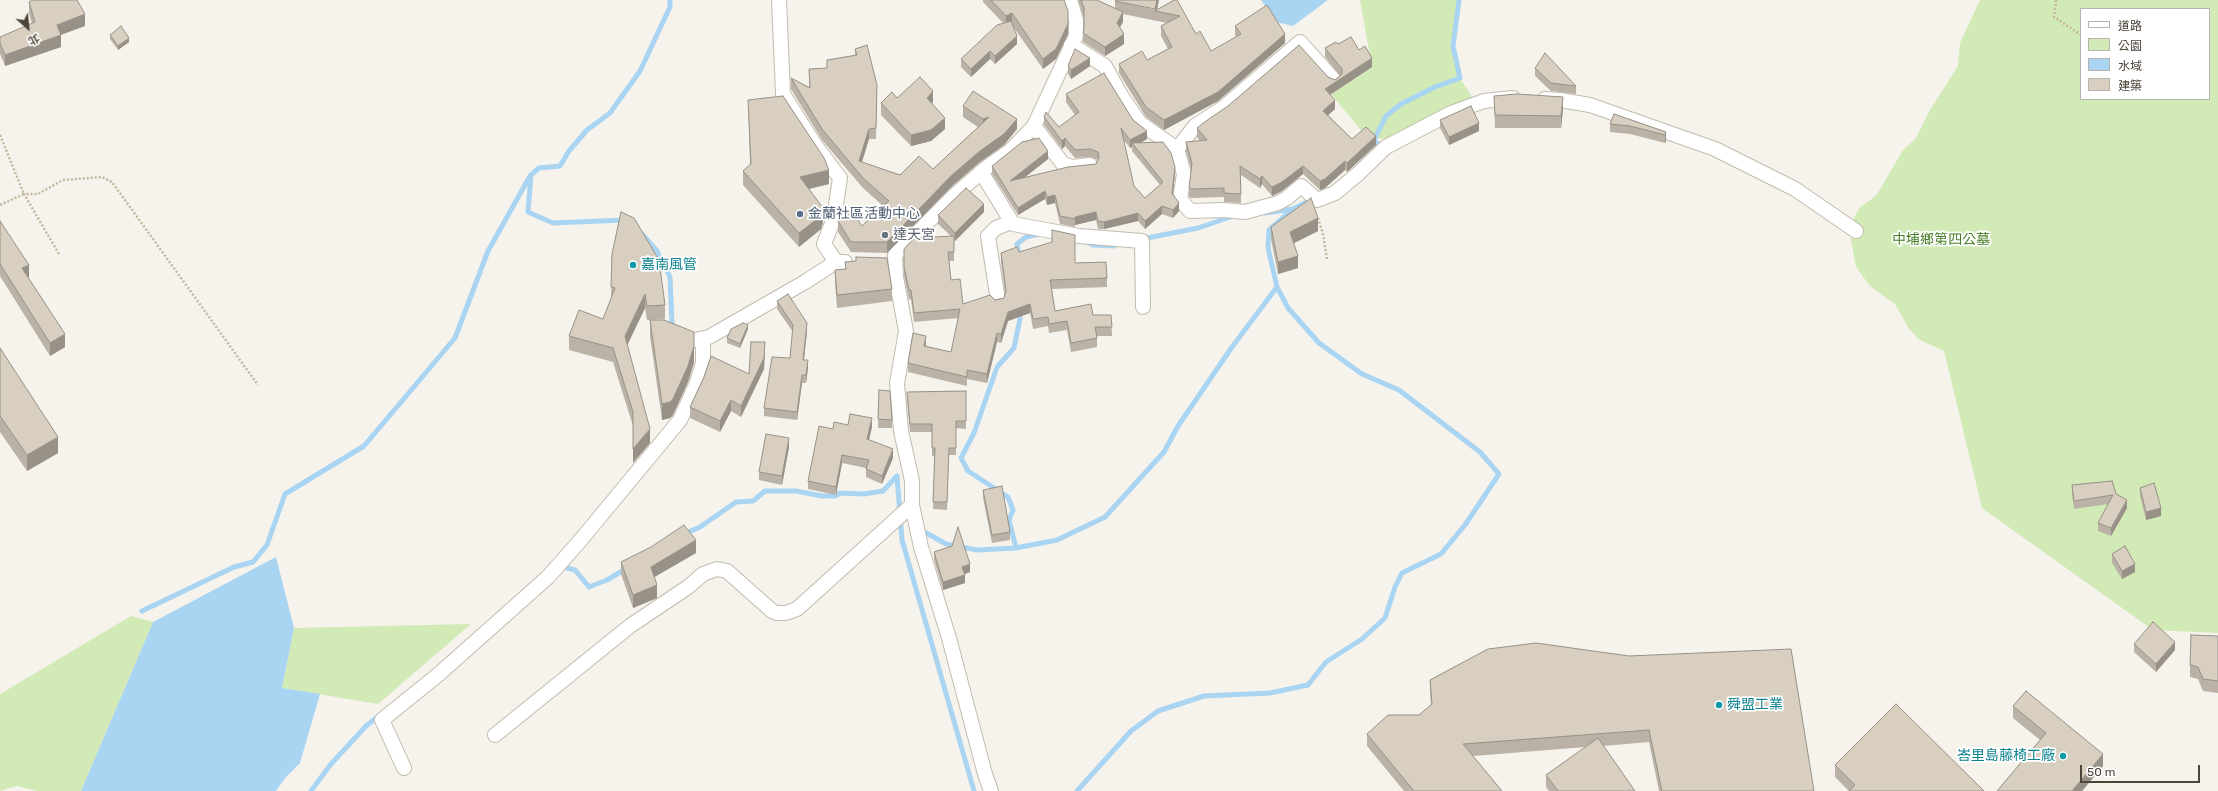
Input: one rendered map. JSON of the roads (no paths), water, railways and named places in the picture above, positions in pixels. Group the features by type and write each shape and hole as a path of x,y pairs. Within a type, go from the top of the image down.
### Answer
{"street":[{"path":"779,0 784,94 815,145 840,178 834,218 824,244 836,262"},
{"path":"992,791 985,774 949,638 921,547 912,505 912,481 901,431 897,383 906,331 895,255 981,172 1010,151 1034,126 1076,36 1076,20 1070,0"},
{"path":"1177,149 1194,126 1223,108 1300,42 1334,80"},
{"path":"1071,45 1105,66 1122,97 1140,123 1177,149 1184,174 1180,198 1190,211 1223,210 1245,212 1287,198 1301,186 1316,200 1335,193 1360,174 1386,147 1452,113 1484,101 1528,98 1560,100 1590,106 1715,150 1795,189 1856,231"},
{"path":"1034,126 1063,164 1072,167 1091,165"},
{"path":"981,172 1013,224 1078,236 1114,237 1142,241 1143,307"},
{"path":"998,300 988,236 996,228 1011,222"},
{"path":"680,332 693,340 703,340 805,282 836,262 862,260"},
{"path":"880,261 896,262"},
{"path":"404,768 382,720 439,674 548,577 579,542 680,420 696,385 703,363 703,340"},
{"path":"495,735 630,626 688,587 703,574 717,569 727,571 772,611 777,613 786,613 797,609 912,505"}],"water":[{"path":"1261,0 1328,0 1293,26 1276,22"},
{"path":"276,557 294,628 282,688 320,694 300,763 286,777 276,791 81,791 153,622"}],"waterway":[{"path":"625,220 553,223 528,212 531,175 539,168 560,166 569,151 587,130 610,113 640,71 670,7 670,0"},
{"path":"1379,149 1381,147 1374,140 1386,116 1401,104 1435,87 1460,78 1453,46 1459,0"},
{"path":"142,611 234,567 253,562 267,545 285,494 364,446 455,338 488,251 530,176"},
{"path":"1077,791 1131,731 1158,711 1204,696 1270,693 1308,685 1326,662 1362,639 1385,618 1395,587 1402,573 1441,554 1465,525 1499,474 1480,452 1399,390 1362,374 1319,343 1288,308 1277,287 1268,248 1269,230 1293,209 1309,201"},
{"path":"1265,213 1293,209"},
{"path":"1142,239 1198,228 1233,216"},
{"path":"642,234 657,251 670,277 672,324 675,327"},
{"path":"1019,257 1017,244 1026,237 1039,234"},
{"path":"1086,242 1093,245 1115,246"},
{"path":"921,530 946,544 977,550 1016,548 1057,540 1105,517 1164,452 1178,426 1232,347 1277,287"},
{"path":"1016,548 1009,520 1013,510 1008,497 968,471 961,458 974,433 997,367 1014,348 1020,319 1020,310"},
{"path":"684,534 700,527 736,502 753,501 765,491 796,491 822,496 835,496 840,493 864,494 883,491 897,476 902,540 974,791"},
{"path":"560,566 575,570 589,587 607,580 627,568"},
{"path":"311,791 331,764 366,726 380,715"}],"place":[{"name":"金蘭社區活動中心","path":"800,214"},
{"name":"達天宮","path":"885,235"},
{"name":"嘉南風管","path":"633,265"},
{"name":"舜盟工業","path":"1719,705"},
{"name":"峇里島藤椅工廠","path":"2063,756"}],"park label":[{"name":"中埔鄉第四公墓","path":"1941,240"}]}
